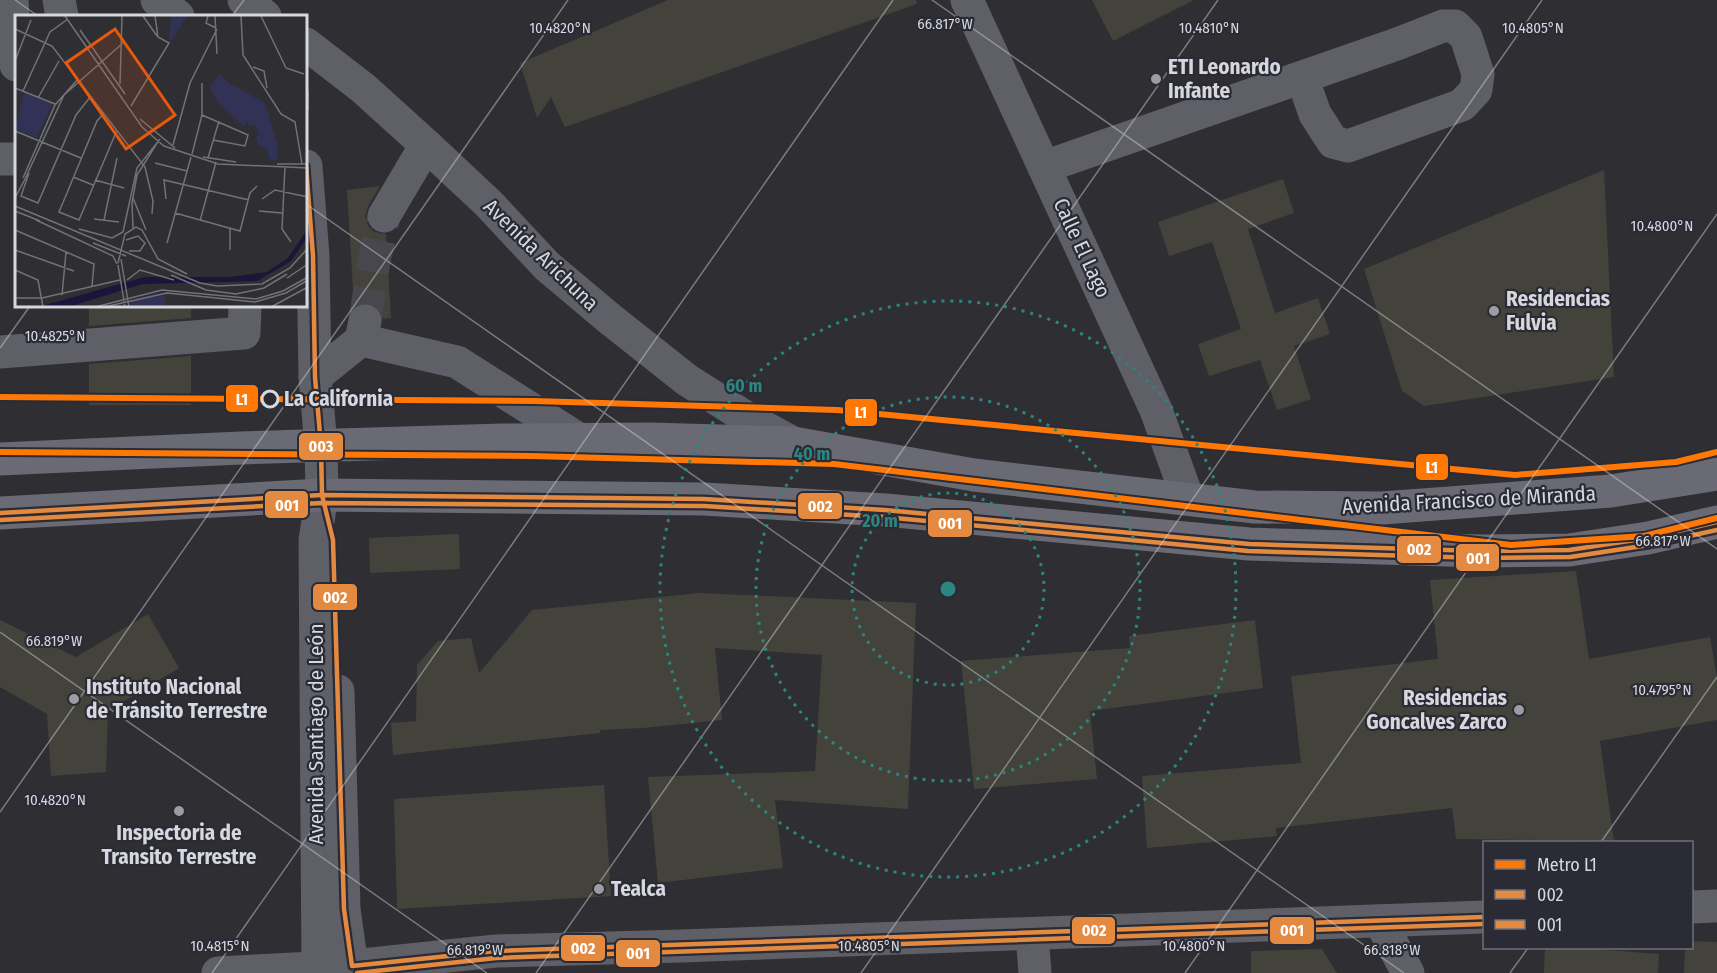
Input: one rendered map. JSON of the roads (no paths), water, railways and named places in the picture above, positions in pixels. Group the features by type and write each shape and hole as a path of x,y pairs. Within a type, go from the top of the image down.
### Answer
{"main road":[{"name":"Avenida Francisco de Miranda","path":"0,459 321,446 580,440 650,439 793,443 974,475 1255,507 1382,508 1611,491 1717,474"},
{"name":"Avenida Francisco de Miranda","path":"0,513 322,495 704,499 885,510 1249,544 1481,551 1569,550 1648,538 1717,522"}],"street":[{"path":"12,0 15,49"},
{"path":"59,0 62,15"},
{"path":"157,0 177,15"},
{"path":"244,0 264,15"},
{"name":"Calle El Lago","path":"968,0 1156,410 1188,499"},
{"path":"1044,167 1443,26 1455,26 1466,37 1478,74 1476,90 1462,105 1348,146 1334,142 1315,114 1302,77"},
{"name":"Avenida Arichuna","path":"308,46 363,88 426,144 488,203 547,266 610,320 687,380 747,418 793,443"},
{"path":"384,216 426,144"},
{"name":"Avenida Santiago de León","path":"308,192 313,256 315,377 321,446 322,495 315,540 318,971"},
{"path":"0,352 244,333 245,308"},
{"path":"315,377 363,330 457,362 580,440"},
{"name":"Avenida Santiago de León","path":"322,495 333,540 344,909 353,970"},
{"path":"1693,907 1717,906"},
{"path":"218,973 353,970 496,951 683,960 859,939 1483,917"},
{"path":"1380,921 1408,973"},
{"path":"1032,934 1035,973"}],"tunnel":[{"path":"365,321 374,261 384,216"}],"metro line":[{"name":"L1","path":"0,397 534,401 837,410 1515,475 1676,462 1717,452"},
{"name":"L1","path":"0,452 532,456 834,464 1511,545 1644,536 1717,518"}],"place":[{"name":"ETI Leonardo Infante","path":"1156,79"},
{"name":"Residencias Fulvia","path":"1494,311"},
{"name":"La California","path":"270,399"},
{"name":"Instituto Nacional de Tránsito Terrestre","path":"74,699"},
{"name":"Residencias Goncalves Zarco","path":"1519,710"},
{"name":"Inspectoria de Transito Terrestre","path":"179,811"},
{"name":"Tealca","path":"599,889"}]}
